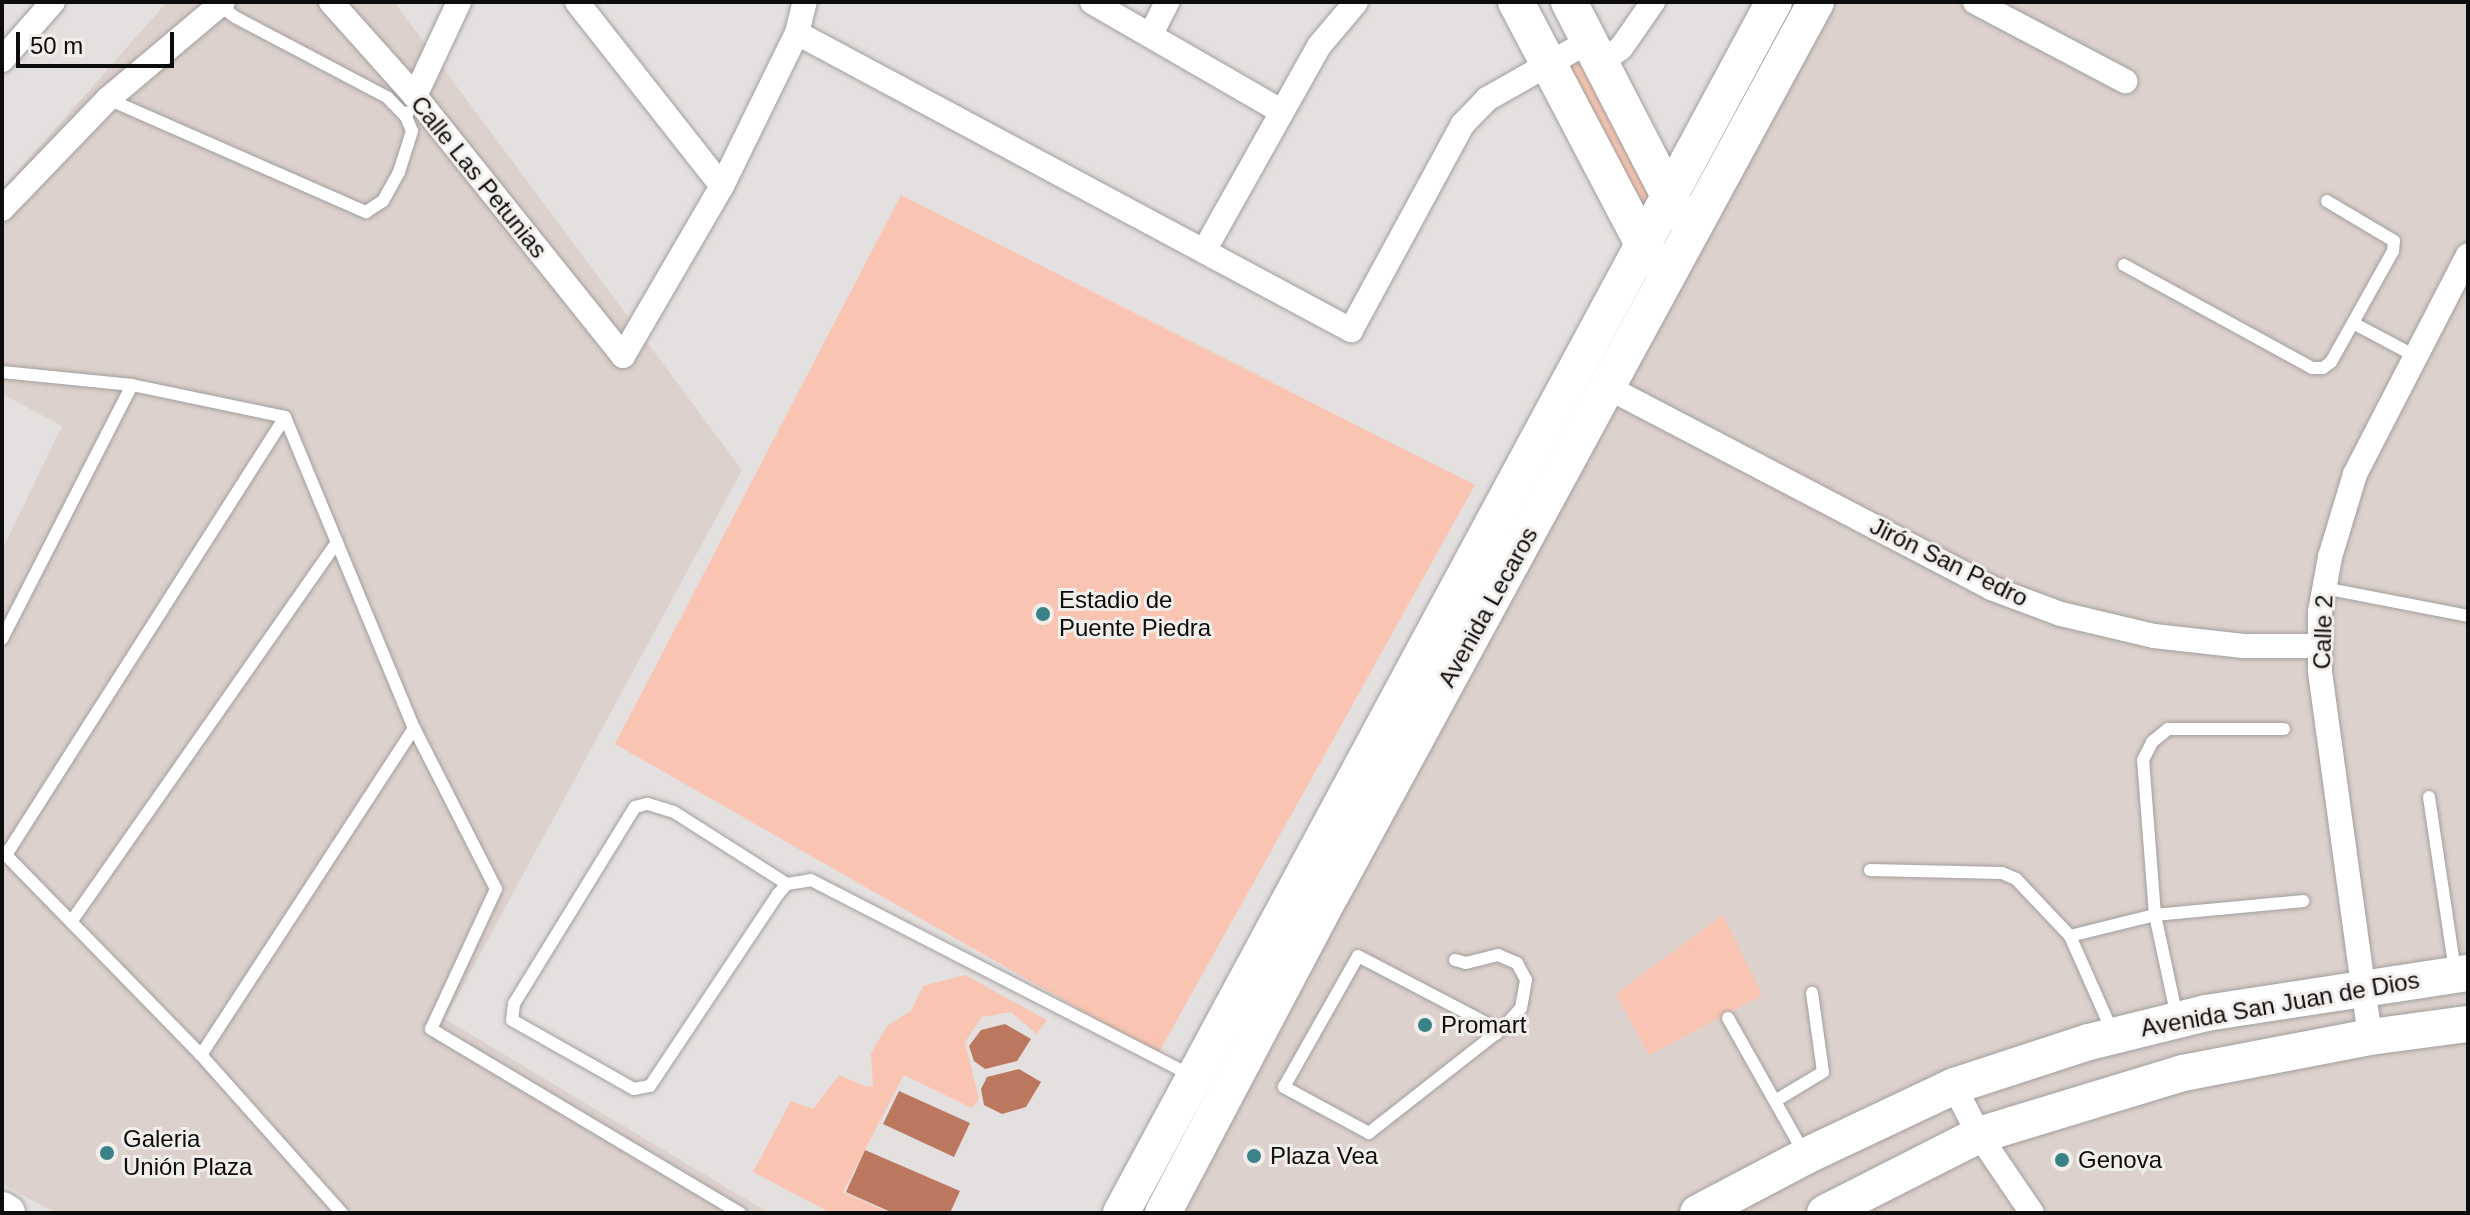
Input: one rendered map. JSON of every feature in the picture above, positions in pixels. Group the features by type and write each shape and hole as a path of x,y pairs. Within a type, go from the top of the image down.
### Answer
{"main road":[{"path":"1516,2 1643,246 1665,281"},
{"path":"1569,2 1690,235"},
{"name":"Avenida Lecaros","path":"1121,1213 1774,2"},
{"name":"Avenida Lecaros","path":"1163,1213 1816,2"},
{"path":"2433,1028 2450,975"},
{"name":"Avenida San Juan de Dios","path":"1698,1213 1806,1156 1954,1086 2114,1036 2177,1020 2362,986 2450,975"},
{"name":"Avenida San Juan de Dios","path":"1825,1213 1979,1135 2183,1073 2370,1037 2468,1024"}],"street":[{"path":"2,60 53,2"},
{"name":"Calle Las Petunias","path":"331,2 410,107 623,356 722,186"},
{"path":"410,107 459,2"},
{"path":"577,2 722,186 797,33 805,2"},
{"path":"1092,2 1281,111"},
{"path":"1151,34 1167,2"},
{"path":"1204,251 1319,46 1356,2"},
{"path":"797,33 1351,330 1463,124 1487,99 1549,64 1621,48 1653,2"},
{"path":"1975,2 2125,81"},
{"path":"2,209 108,99 221,4"},
{"name":"Calle 2","path":"2370,1037 2318,646 2324,588 2340,519 2355,474 2468,255"},
{"name":"Jirón San Pedro","path":"1607,387 1991,588 2061,614 2154,636 2243,646 2318,646"},
{"path":"1954,1086 1979,1135 2032,1213"}],"lane":[{"path":"108,99 366,212 383,201 399,172 412,131 410,107 235,17 221,4"},
{"path":"2124,265 2312,368 2323,368 2331,362 2353,323 2393,251 2394,241 2327,201"},
{"path":"2353,323 2415,356"},
{"path":"2,372 132,385 285,417"},
{"path":"2,639 132,385"},
{"path":"285,417 414,728 496,889 431,1029 740,1213"},
{"path":"285,417 4,853 201,1055 342,1213"},
{"path":"71,922 337,542"},
{"path":"2324,588 2468,616"},
{"path":"201,1055 414,728"},
{"path":"2177,1020 2155,915 2143,760 2152,742 2168,729 2284,729"},
{"path":"2429,797 2450,975"},
{"path":"787,884 650,1086 634,1089 512,1020 514,1004 635,807 647,804 674,812 787,884 811,880 1193,1077"},
{"path":"1870,870 2002,873 2016,879 2070,936 2114,1036"},
{"path":"2070,936 2155,915 2303,901"},
{"path":"1455,960 1466,963 1498,955 1517,963 1527,990 1517,1014 1500,1031 1369,1133 1284,1087 1358,956 1500,1031"},
{"path":"1775,1101 1823,1072 1812,993"},
{"path":"1728,1018 1806,1156"}],"shaded area":[{"path":"167,2 394,2 742,470 445,1019 769,1213 56,1213 2,1184 2,550 62,426 2,394 2,189"},
{"path":"1795,2 2468,2 2468,1213 1136,1213"},
{"path":"1588,47 1663,198 1643,238 1555,65"},
{"name":"Estadio de Puente Piedra","path":"901,195 1475,485 1158,1054 615,744"},
{"path":"1723,915 1762,995 1649,1055 1616,994"},
{"path":"965,975 1047,1020 1037,1034 1011,1012 982,1017 965,1042 979,1099 972,1108 904,1075 843,1192 890,1213 831,1213 753,1172 791,1101 813,1109 839,1075 867,1087 873,1086 871,1053 888,1025 911,1011 923,986"},
{"path":"1005,1024 1031,1039 1017,1061 985,1069 974,1061 969,1046 981,1030"},
{"path":"1019,1069 1041,1082 1026,1107 1002,1114 984,1105 981,1089 987,1077"},
{"path":"899,1091 970,1123 954,1157 883,1124"},
{"path":"865,1150 960,1191 950,1213 893,1213 846,1192"}],"place":[{"name":"Estadio de Puente Piedra","path":"1043,614"},
{"name":"Promart","path":"1425,1025"},
{"name":"Galeria Unión Plaza","path":"107,1153"},
{"name":"Plaza Vea","path":"1254,1156"},
{"name":"Genova","path":"2062,1160"}]}
